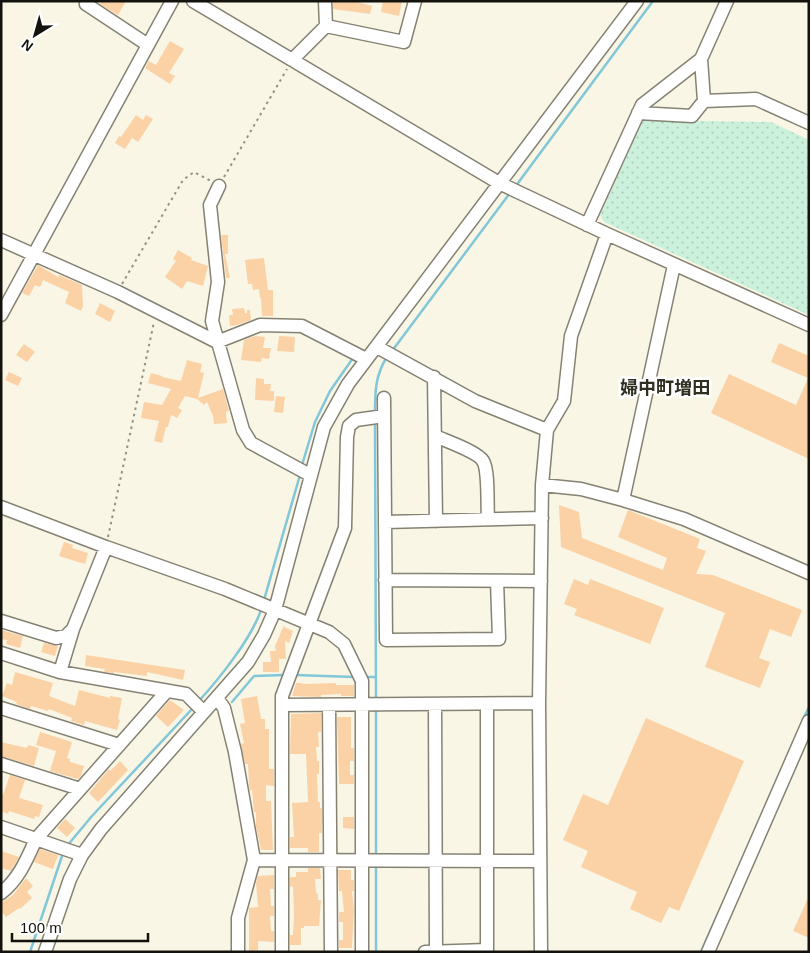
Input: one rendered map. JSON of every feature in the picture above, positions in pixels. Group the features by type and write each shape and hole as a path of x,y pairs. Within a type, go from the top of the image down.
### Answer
{"street":[{"path":"87,1 86,4 148,45"},
{"path":"1,315 172,1"},
{"path":"193,1 499,183 674,265 809,325"},
{"path":"292,60 326,26 325,1"},
{"path":"326,26 404,42 415,1"},
{"path":"45,952 70,879 82,855 101,829 248,662 264,635 275,610 324,428 348,384 637,1"},
{"path":"587,225 642,105 701,59 728,1"},
{"path":"638,112 692,116 704,101 701,59"},
{"path":"704,101 756,100 809,123"},
{"path":"219,186 210,204 218,282 212,321 243,430 251,443 310,475"},
{"path":"541,952 539,703 542,485 547,430 564,401 571,336 607,234"},
{"path":"1,240 118,292 217,342 260,325 302,326 366,359"},
{"path":"623,500 674,265"},
{"path":"377,347 475,401 547,430"},
{"path":"434,377 436,521"},
{"path":"384,398 386,640 499,639 497,581"},
{"path":"282,952 282,696 345,528 349,426 356,420 384,416"},
{"path":"435,436 477,455 483,460 486,470 488,519"},
{"path":"542,485 581,490 623,500 684,519 809,573"},
{"path":"1,507 225,589 309,622 329,632 344,644 362,681 362,952"},
{"path":"385,522 542,518"},
{"path":"60,672 73,629 106,547"},
{"path":"385,580 541,581"},
{"path":"1,621 56,638 66,636 73,629"},
{"path":"1,653 60,672 186,694 204,712"},
{"path":"4,887 25,863 36,839 167,691"},
{"path":"216,698 224,708 235,752 254,860 238,918 238,952"},
{"path":"282,705 539,703"},
{"path":"435,704 436,952"},
{"path":"425,952 487,950 487,704"},
{"path":"329,705 331,952"},
{"path":"1,708 119,745"},
{"path":"708,952 809,721"},
{"path":"1,764 80,789"},
{"path":"1,827 82,855"},
{"path":"254,860 540,861"}],"path":[{"path":"118,292 183,180 194,172 219,186 292,60"},
{"path":"106,547 157,312"}],"green space":[{"path":"643,120 771,122 809,140 809,315 604,222 600,215"}],"building":[{"path":"102,1 126,1 118,15 100,4"},
{"path":"333,1 357,2 372,6 370,14 333,9"},
{"path":"383,1 402,1 399,16 381,12"},
{"path":"170,41 184,49 169,73 175,76 170,84 145,68 149,61 156,65"},
{"path":"136,115 143,120 146,115 153,119 138,142 132,138 125,149 115,143"},
{"path":"221,235 228,235 228,254 225,254 230,278 226,278"},
{"path":"178,250 192,258 191,260 208,266 203,286 187,281 182,289 165,277 176,261 173,259"},
{"path":"264,258 268,290 273,290 273,316 262,316 259,289 253,290 252,284 248,284 245,260"},
{"path":"38,265 58,277 59,275 82,285 83,306 81,311 65,303 69,292 43,280 40,287 35,285 29,296 22,293"},
{"path":"100,303 115,311 110,322 95,314"},
{"path":"244,308 245,313 247,313 247,310 250,310 251,320 230,326 229,315 233,315 232,309"},
{"path":"255,336 265,337 263,348 271,348 269,359 262,358 261,362 241,360 244,340"},
{"path":"279,336 295,337 294,352 277,351"},
{"path":"779,343 809,356 809,459 711,413 729,374 796,405 808,378 771,362"},
{"path":"24,344 35,352 27,362 16,355"},
{"path":"187,360 202,364 200,372 204,373 198,398 223,389 229,411 226,412 227,423 214,424 207,402 204,405 197,399 185,396 178,408 182,410 177,418 171,415 162,443 154,441 159,421 141,418 144,402 162,405 171,389 148,383 151,373 181,381"},
{"path":"9,372 22,378 18,386 5,380"},
{"path":"256,378 264,379 264,384 271,384 270,391 274,391 274,401 255,400"},
{"path":"276,396 285,397 283,413 274,412"},
{"path":"559,505 579,512 582,538 663,570 667,558 618,537 628,510 700,539 697,548 706,551 696,574 713,575 802,610 791,637 770,629 759,658 770,662 760,688 705,667 725,613 561,547"},
{"path":"64,542 73,545 72,548 88,553 85,564 59,556"},
{"path":"574,579 588,585 590,579 664,608 650,644 574,615 577,609 564,604"},
{"path":"284,625 284,627 293,631 289,643 285,641 286,659 279,659 279,672 263,672 263,662 271,662 270,651 276,651 275,646"},
{"path":"1,630 23,636 20,648 6,644 7,640 1,639"},
{"path":"44,643 58,646 55,656 41,652"},
{"path":"86,655 185,670 183,680 147,672 147,676 104,672 105,669 85,666"},
{"path":"15,672 53,683 49,696 75,706 79,690 110,698 110,696 122,698 117,730 85,721 84,725 71,721 72,718 49,709 48,711 31,706 30,709 16,704 17,702 2,696 7,683 12,685"},
{"path":"296,683 354,685 354,696 341,696 341,694 321,695 321,697 292,696"},
{"path":"257,696 261,719 265,719 265,729 269,729 269,769 274,769 274,786 266,785 266,801 271,801 273,850 261,850 252,790 250,790 249,784 248,764 245,764 241,744 244,743 240,724 245,723 241,699"},
{"path":"170,700 184,710 168,727 156,716"},
{"path":"321,713 321,732 318,732 319,747 316,747 317,761 319,761 319,774 317,774 318,802 320,802 320,808 322,808 322,833 319,833 319,852 308,852 308,848 290,848 290,837 294,837 292,803 308,802 306,754 290,754 291,714"},
{"path":"337,717 351,717 351,748 354,748 354,761 350,761 350,775 354,775 354,784 339,784"},
{"path":"646,718 744,761 679,911 669,907 661,923 630,909 637,892 581,867 588,851 563,840 583,794 608,805"},
{"path":"40,732 72,742 67,758 70,759 70,762 84,766 78,779 50,771 56,751 36,745"},
{"path":"1,742 27,748 28,745 39,748 34,766 1,756"},
{"path":"120,761 128,770 98,802 89,793 109,769 110,771"},
{"path":"10,775 25,780 19,798 43,805 39,817 35,816 34,819 9,811 8,814 1,811 1,794 3,795"},
{"path":"343,817 354,817 354,829 343,828"},
{"path":"65,819 75,828 67,837 57,828"},
{"path":"40,849 58,855 53,869 34,862"},
{"path":"1,851 19,857 11,871 1,868"},
{"path":"308,868 320,868 321,879 315,879 318,900 321,900 319,926 304,926 304,928 301,928 301,945 290,945 290,935 293,935 294,914 293,886 290,887 290,877 296,877 296,872 308,872"},
{"path":"338,870 351,870 351,880 354,880 354,891 352,891 354,909 352,948 339,948 339,940 343,940 343,922 339,922 339,912 344,912 342,891 339,891"},
{"path":"274,875 274,889 270,889 271,906 274,906 274,916 270,916 271,931 274,931 274,942 258,941 258,950 249,951 249,908 258,907 256,883 258,876"},
{"path":"26,878 33,886 27,892 32,898 20,909 6,917 1,911 1,903 13,895"},
{"path":"809,896 809,938 793,931"}],"waterway":[{"path":"515,187 653,1"},
{"path":"392,351 510,193"},
{"path":"375,414 378,377 387,357"},
{"path":"302,465 315,422 330,391 353,358"},
{"path":"375,422 376,701"},
{"path":"264,600 300,475"},
{"path":"198,702 216,682 243,644 258,619 262,607"},
{"path":"232,702 254,676 284,675"},
{"path":"295,675 354,677"},
{"path":"365,677 376,677"},
{"path":"803,719 809,707"},
{"path":"67,846 92,816 193,708"},
{"path":"376,709 376,856"},
{"path":"30,952 63,853"},
{"path":"376,864 376,952"},
{"path":"701,952 721,907"}],"district":[{"name":"婦中町増田","path":"665,388"}]}
